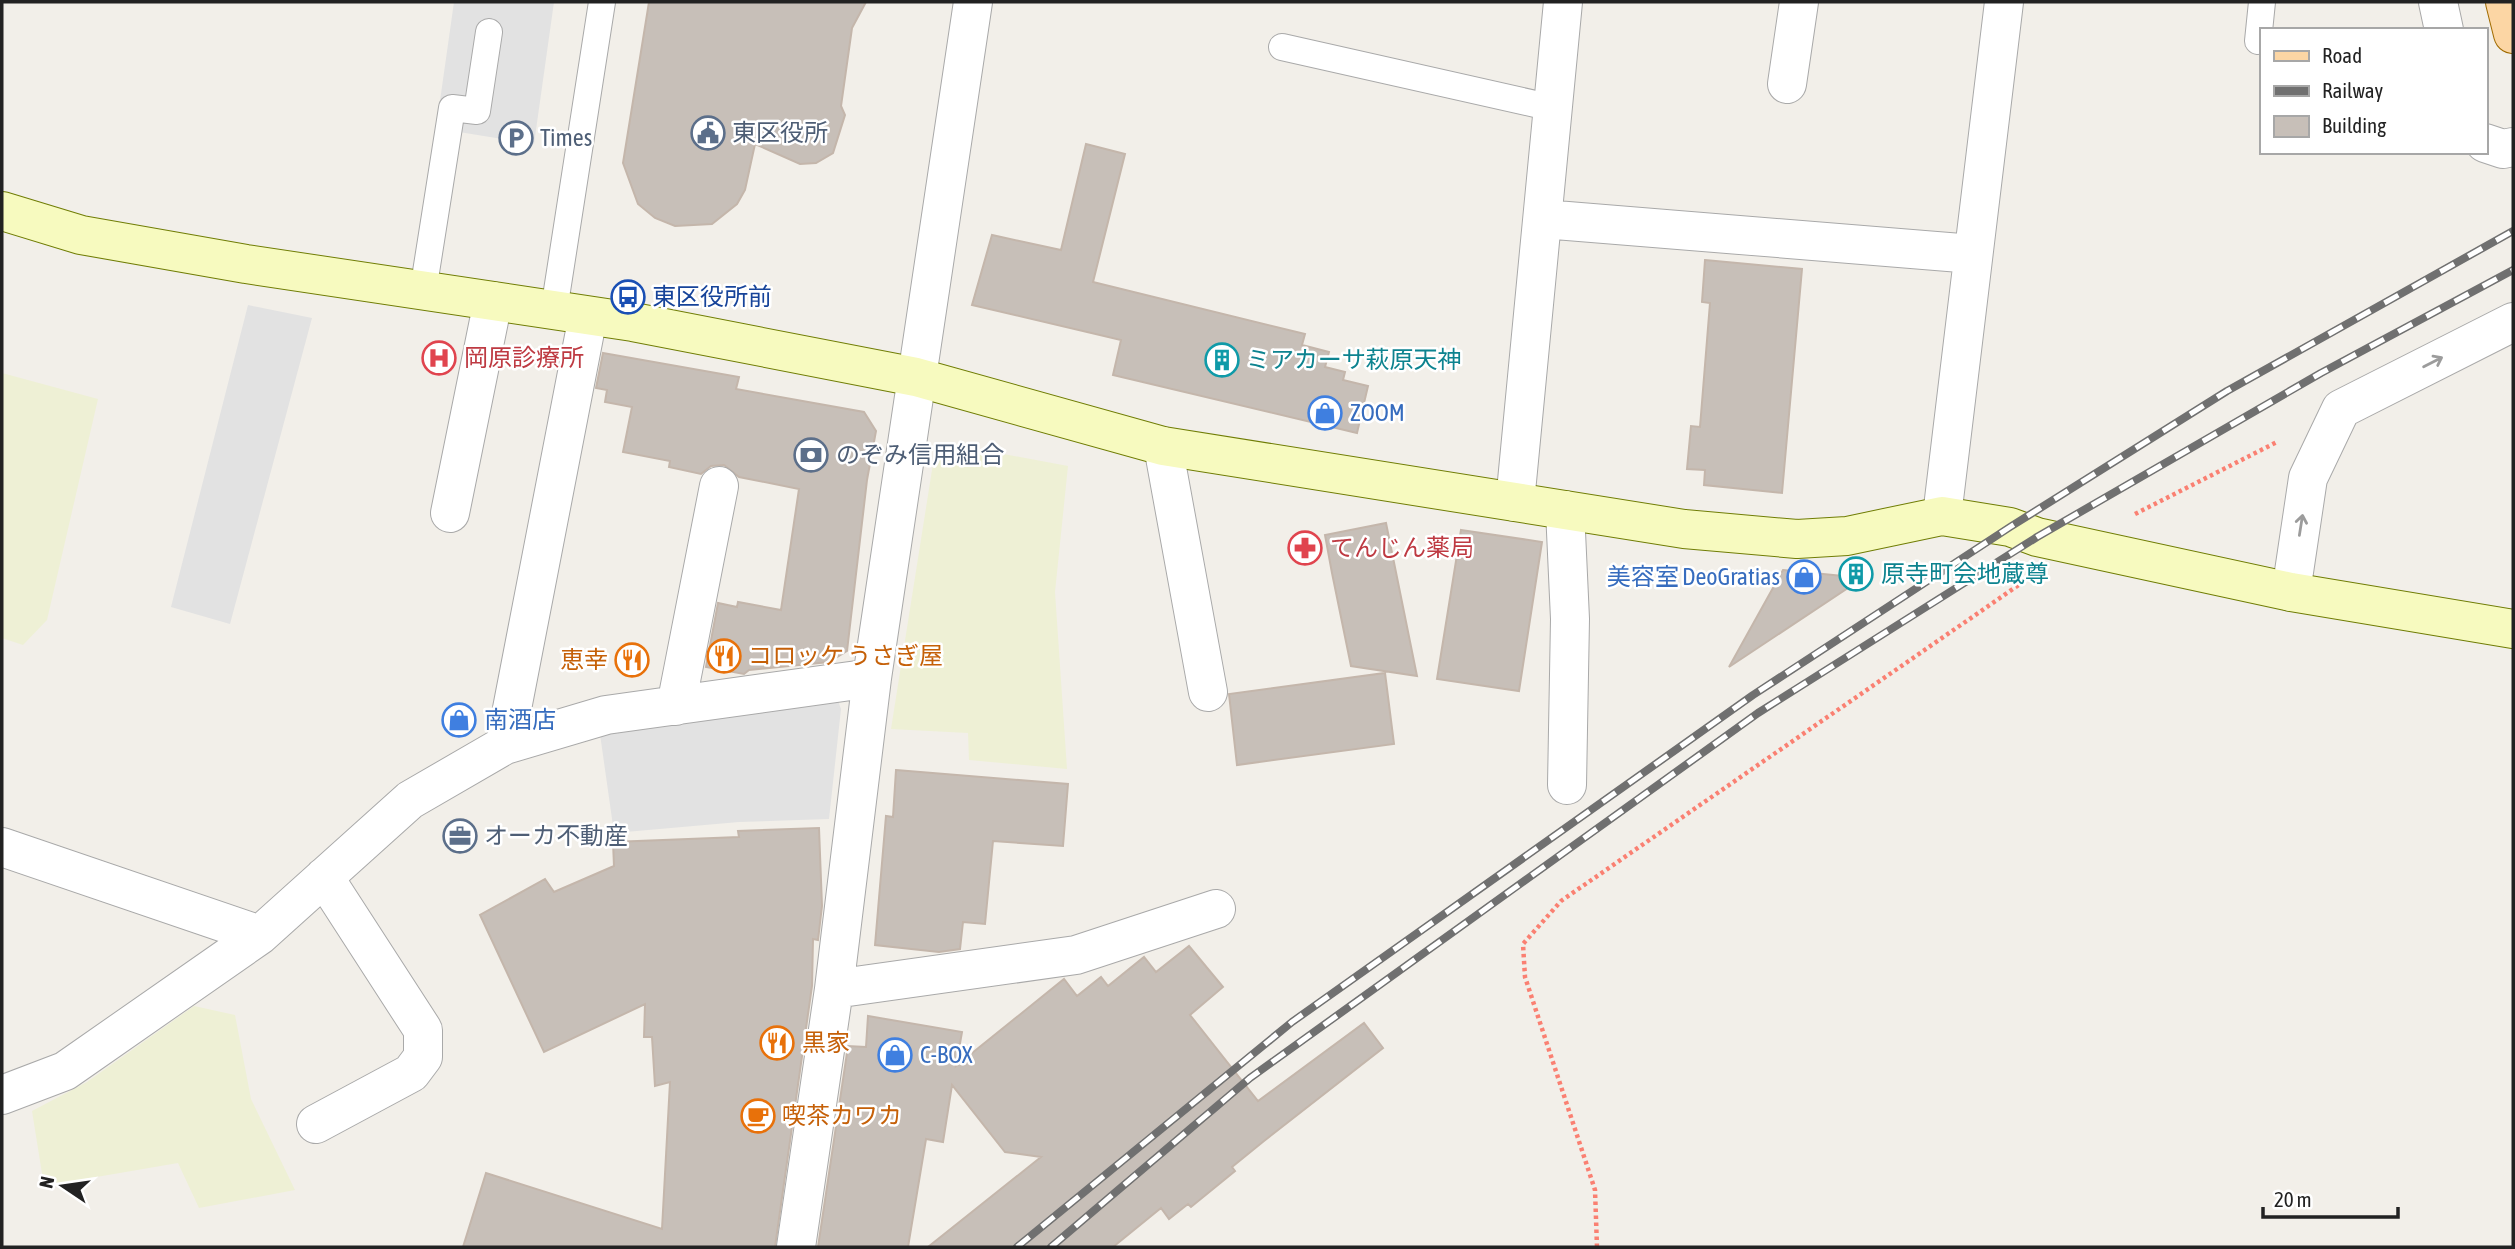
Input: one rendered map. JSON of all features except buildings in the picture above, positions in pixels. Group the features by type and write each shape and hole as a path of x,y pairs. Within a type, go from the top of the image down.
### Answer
{"main road":[{"path":"2505,2 2513,34"}],"street":[{"path":"796,1247 834,989 872,678 973,2"},
{"path":"1515,502 1563,2"},
{"path":"1787,84 1799,2"},
{"path":"1941,516 2004,2"},
{"path":"2438,2 2444,28"},
{"path":"2487,144 2503,149 2513,148"},
{"path":"2,211 81,235 571,313 916,377 1163,446 1684,528 1797,539 1847,536 1941,516 2010,527 2076,545 2291,592 2513,629"},
{"path":"1543,219 1973,254"},
{"path":"450,513 493,301"},
{"path":"505,745 571,313"},
{"path":"2291,592 2308,478 2341,409 2513,322"},
{"path":"1163,446 1208,692"},
{"path":"676,706 719,486"},
{"path":"1565,510 1570,619 1567,785"},
{"path":"2,1094 65,1071 260,935 410,800 505,745 606,715 872,678"},
{"path":"2,847 260,935"},
{"path":"316,1124 411,1073 423,1057 423,1030 324,877"},
{"path":"834,989 1076,955 1216,909"}],"lane":[{"path":"571,313 601,2"},
{"path":"2258,41 2262,2"},
{"path":"422,291 452,108 477,111 489,32"},
{"path":"1282,47 1553,108"}],"path":[{"path":"1597,1247 1595,1190 1525,977 1523,944 1561,901 2076,545 2281,440"}],"green space":[{"path":"2,373 98,399 47,620 23,645 2,638"},
{"path":"945,443 1068,466 1055,592 1067,769 969,760 968,733 891,729 935,451"},
{"path":"194,1006 235,1015 251,1099 295,1190 199,1208 178,1163 44,1186 32,1111 87,1082"}],"shaded area":[{"name":"Times","path":"454,2 554,2 534,144 459,132 417,263"},
{"path":"248,305 312,318 230,624 171,607"},
{"path":"837,698 841,709 829,819 739,822 614,833 599,727"}],"railway":[{"path":"1017,1247 1292,1022 1753,695 2010,527 2227,391 2513,231"},
{"path":"1051,1247 1250,1078 1758,713 2037,537 2321,373 2513,270"}],"place":[{"name":"東区役所","path":"708,133"},
{"name":"Times","path":"516,138"},
{"name":"東区役所前","path":"628,297"},
{"name":"岡原診療所","path":"439,358"},
{"name":"ミアカーサ萩原天神","path":"1222,360"},
{"name":"ZOOM","path":"1325,413"},
{"name":"のぞみ信用組合","path":"811,455"},
{"name":"てんじん薬局","path":"1305,548"},
{"name":"原寺町会地蔵尊","path":"1856,574"},
{"name":"美容室 DeoGratias","path":"1804,577"},
{"name":"コロッケ うさぎ屋","path":"724,656"},
{"name":"恵幸","path":"632,660"},
{"name":"南酒店","path":"459,720"},
{"name":"オーカ不動産","path":"460,836"},
{"name":"黒家","path":"777,1043"},
{"name":"C-BOX","path":"895,1055"},
{"name":"喫茶カワカ","path":"758,1116"}]}
